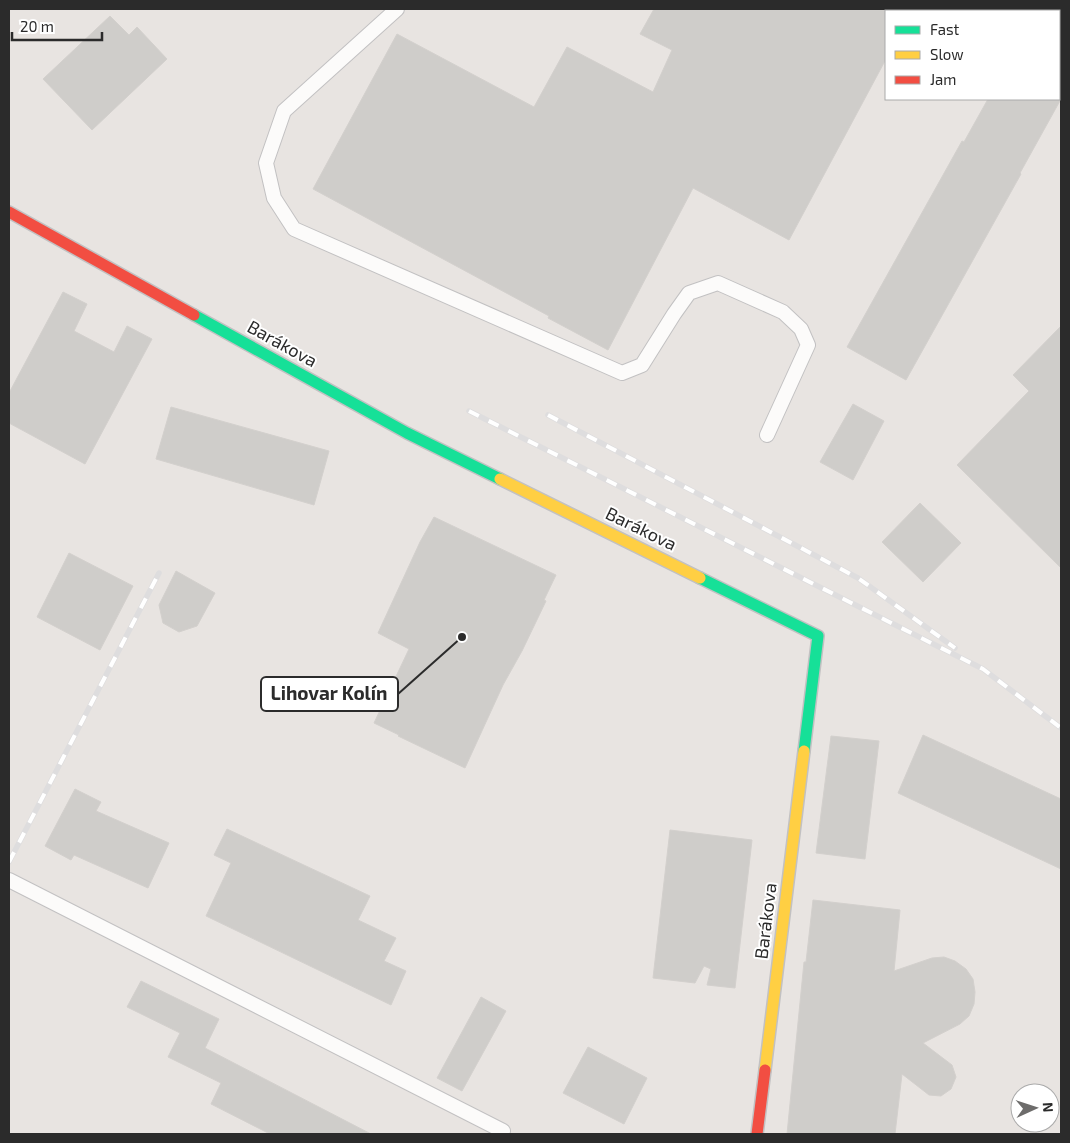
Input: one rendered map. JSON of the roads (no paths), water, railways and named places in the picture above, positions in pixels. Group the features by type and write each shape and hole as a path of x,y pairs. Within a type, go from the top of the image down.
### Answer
{"street":[{"name":"Barákova","path":"9,212 407,434 818,636 758,1134"}],"lane":[{"path":"398,9 284,111 266,163 274,198 294,229 622,373 642,366 690,292 718,283 783,312 801,329 808,344 767,435"},
{"path":"9,880 503,1131 501,1134"}],"railway":[{"path":"469,411 983,669 1061,728"},
{"path":"548,415 858,578 955,648"},
{"path":"9,862 159,573"}],"place":[{"name":"Lihovar Kolín","path":"462,637"}]}
